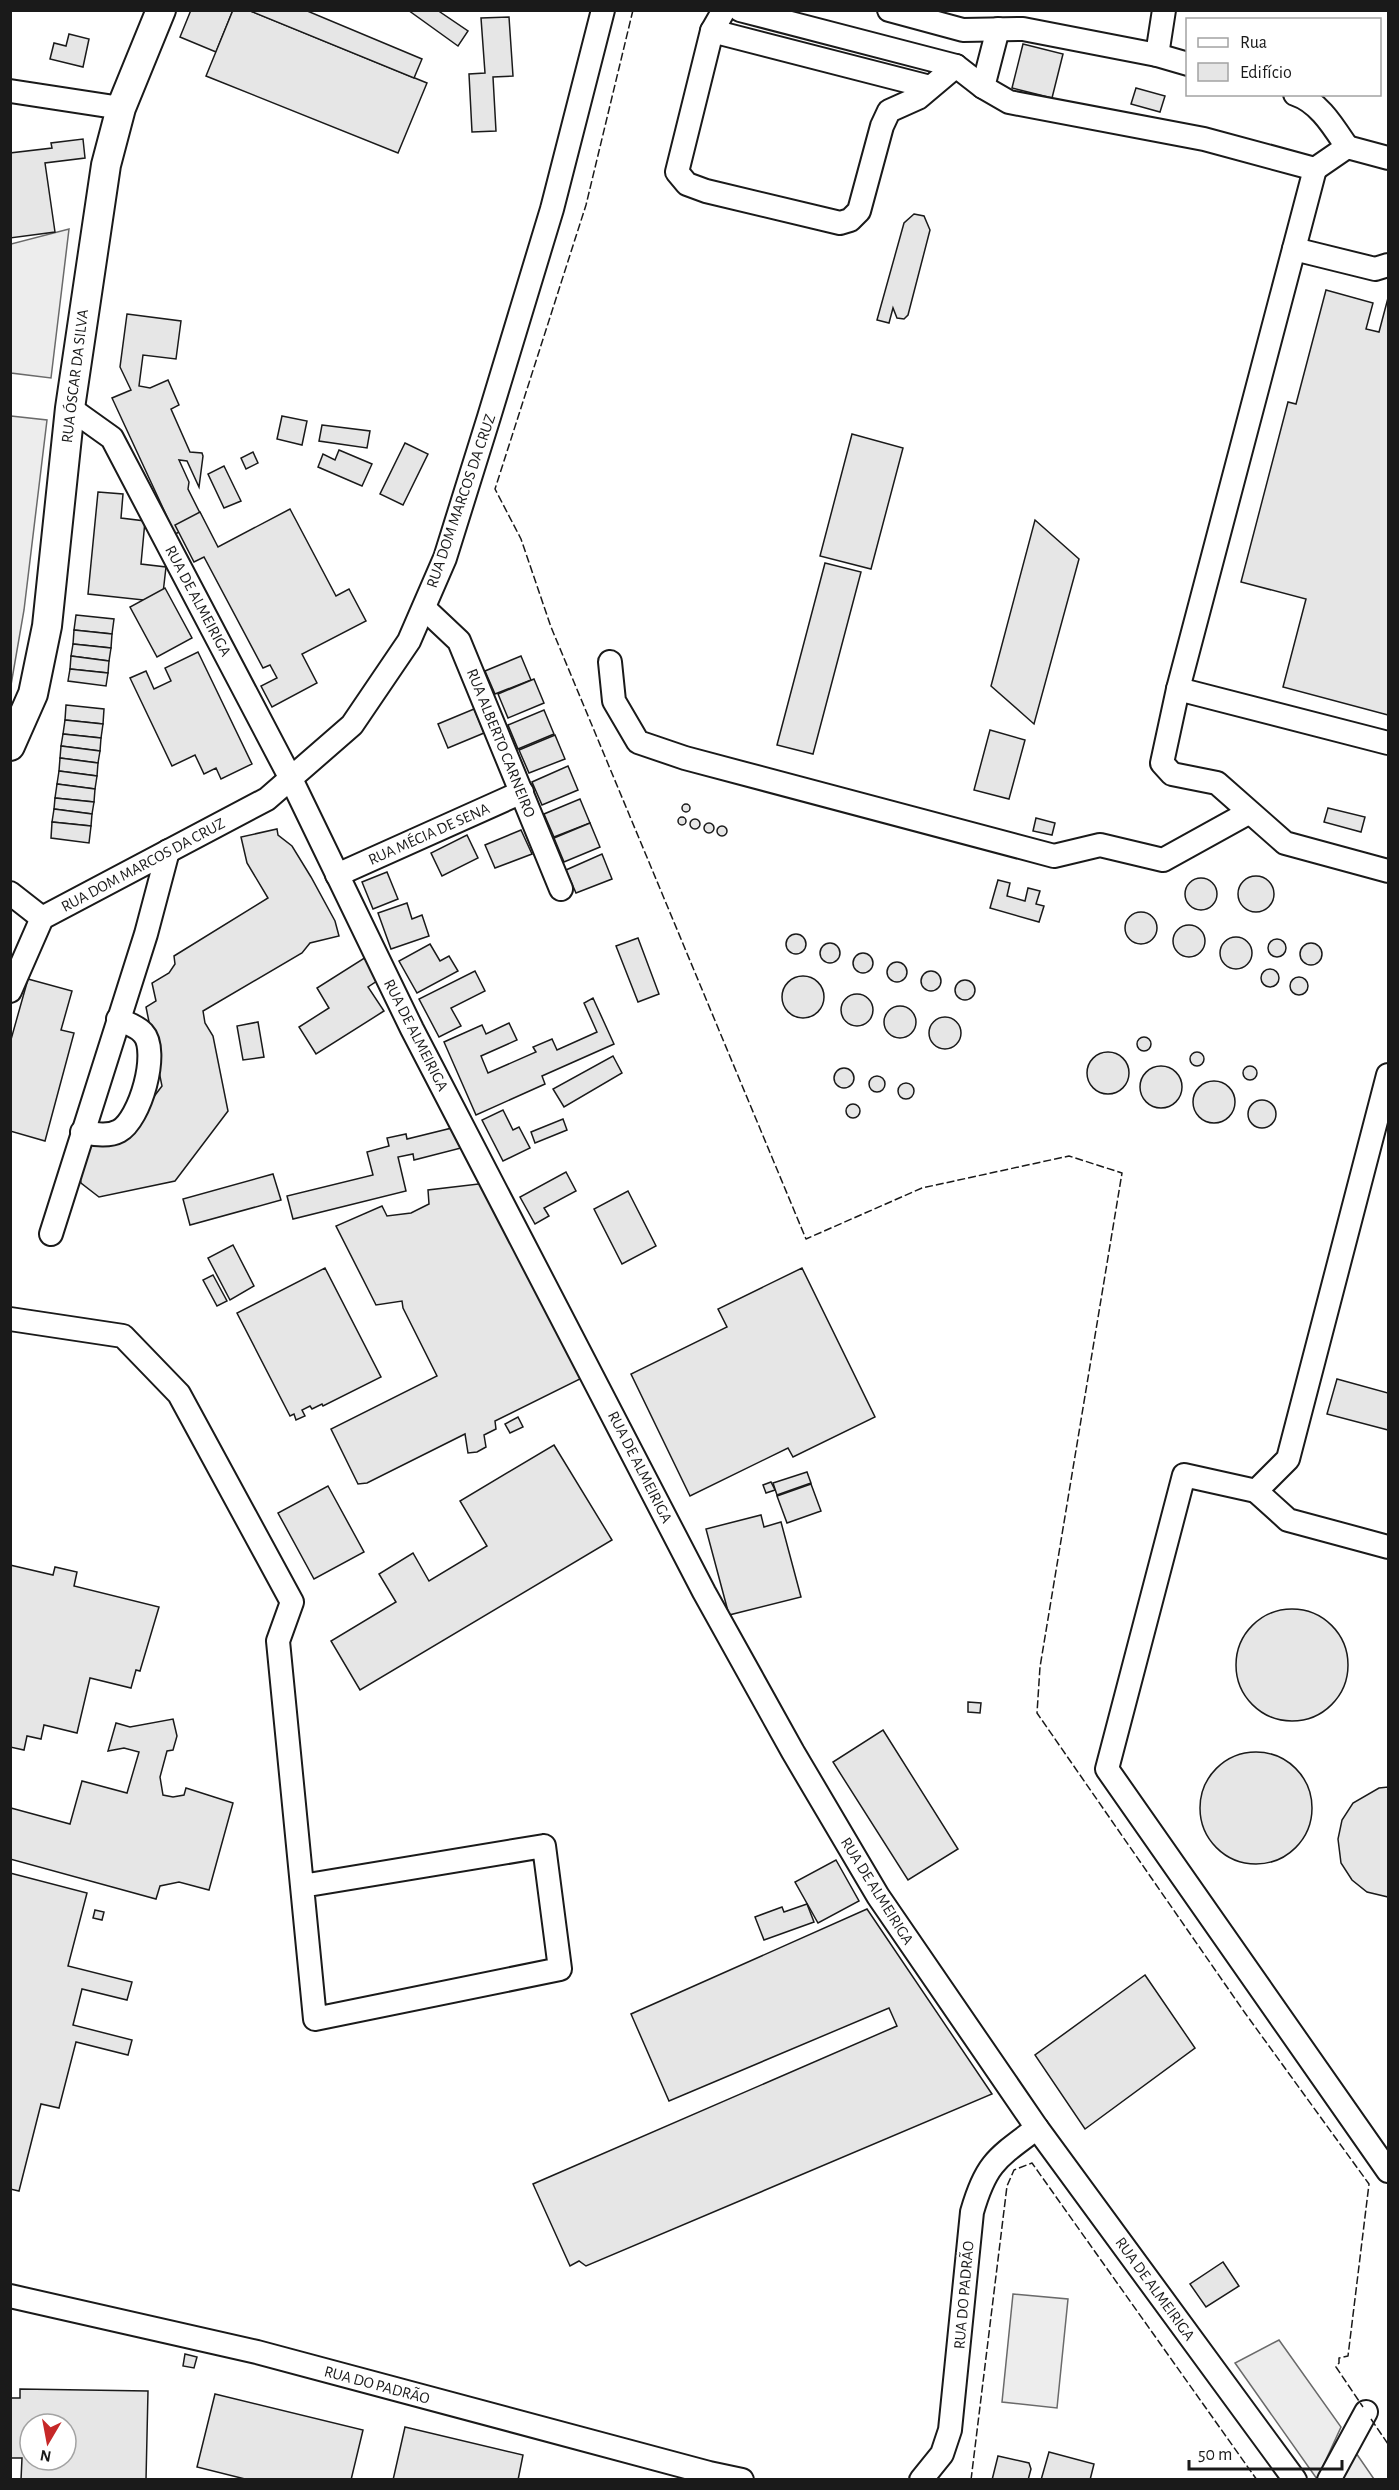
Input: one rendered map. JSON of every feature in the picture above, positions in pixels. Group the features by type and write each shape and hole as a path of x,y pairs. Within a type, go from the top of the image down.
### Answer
{"main road":[{"name":"RUA ÓSCAR DA SILVA","path":"10,746 33,694 47,626 70,408 95,226 106,165 121,108 161,10"}],"street":[{"name":"RUA DOM MARCOS DA CRUZ","path":"10,991 42,918 267,799 352,725 410,641 445,558 552,209 603,10"},
{"path":"724,10 712,32 677,172 687,184 706,191 840,223 850,220 859,211 882,126 889,111 918,98 956,66"},
{"path":"740,10 956,66 983,87 1009,102 1204,139 1315,169"},
{"path":"889,10 963,30 1023,29 1158,55 1186,63"},
{"path":"1158,55 1164,10"},
{"path":"983,87 998,29"},
{"path":"712,32 930,87"},
{"path":"10,91 121,108"},
{"path":"1301,96 1307,98 1329,120 1347,147 1389,158"},
{"path":"1347,147 1315,169 1178,689 1162,763 1172,774 1217,783 1248,813 1285,843 1389,872"},
{"path":"1294,249 1375,269 1389,265"},
{"name":"RUA DE ALMEIRIGA","path":"70,408 112,438 291,779 412,1029 704,1592 793,1752 878,1896 1037,2128 1295,2480"},
{"name":"RUA ALBERTO CARNEIRO","path":"424,608 459,641 561,890"},
{"path":"610,662 614,702 638,742 685,758 1054,856 1100,845 1163,860 1248,813"},
{"path":"1178,689 1389,743"},
{"name":"RUA MÉCIA DE SENA","path":"337,875 522,792"},
{"path":"51,1234 168,851"},
{"name":"RUA DOM MARCOS DA CRUZ","path":"10,893 42,918"},
{"path":"82,1132 110,1134 121,1130 132,1117 148,1075 151,1059 148,1041 143,1032 118,1019"},
{"path":"1256,1491 1288,1460 1389,1075"},
{"path":"10,1319 123,1336 179,1394 292,1602 278,1641 315,2019 560,1969 544,1846 302,1886"},
{"path":"1389,1547 1288,1520 1256,1491 1184,1475 1107,1769 1389,2170"},
{"name":"RUA DO PADRÃO","path":"921,2480 942,2454 950,2430 972,2212 981,2180 999,2156 1037,2128"},
{"name":"RUA DO PADRÃO","path":"10,2296 257,2352 672,2472 742,2480"},
{"path":"1329,2480 1366,2412"}],"shaded area":[{"path":"69,229 51,378 11,373 11,244"},
{"path":"11,416 47,420 24,610 11,685"},
{"path":"1013,2294 1068,2299 1057,2408 1002,2402"},
{"path":"1279,2340 1341,2427 1317,2479 1235,2363"},
{"path":"1356,2453 1374,2479 1340,2480"}],"building":[{"path":"191,10 233,10 216,52 180,37"},
{"path":"233,10 248,10 427,83 398,153 206,76"},
{"path":"248,10 305,10 422,59 414,78"},
{"path":"408,10 437,10 468,31 458,46"},
{"path":"509,17 513,76 493,77 496,131 472,132 469,74 485,73 481,18"},
{"path":"69,34 89,39 83,67 50,59 54,43 66,46"},
{"path":"1023,44 1063,54 1052,98 1012,88"},
{"path":"1136,88 1165,96 1160,112 1131,104"},
{"path":"83,139 85,158 45,163 55,232 10,238 10,153 52,148 51,143"},
{"path":"914,214 924,216 930,230 908,315 904,319 897,318 893,308 889,323 877,320 904,223"},
{"path":"1326,290 1373,303 1366,329 1379,332 1388,298 1388,715 1283,687 1306,599 1241,582 1288,402 1296,404"},
{"path":"127,314 181,321 176,359 143,355 139,386 150,388 168,380 179,405 171,409 190,452 202,453 203,456 199,487 187,461 179,460 189,482 188,489 204,521 175,534 112,398 131,390 120,367"},
{"path":"282,416 307,421 302,445 277,439"},
{"path":"322,425 370,431 367,448 319,441"},
{"path":"852,434 903,448 871,569 820,556"},
{"path":"405,443 428,454 403,505 380,494"},
{"path":"339,450 372,464 362,486 318,467 323,454 335,460"},
{"path":"253,452 258,463 246,469 241,458"},
{"path":"224,466 241,501 224,508 208,474"},
{"path":"98,492 123,494 121,518 145,521 141,564 166,567 162,602 88,594"},
{"path":"290,509 336,596 349,589 366,621 302,654 317,683 272,707 261,686 277,678 270,665 263,668 204,557 194,562 175,525 200,512 218,547"},
{"path":"1035,520 1079,559 1034,724 991,686"},
{"path":"825,563 861,572 813,754 777,745"},
{"path":"165,588 192,638 157,657 130,607"},
{"path":"76,615 114,619 112,634 74,630"},
{"path":"74,630 112,634 111,648 73,644"},
{"path":"73,644 111,648 109,661 71,656"},
{"path":"198,652 252,764 221,779 216,768 204,774 195,755 172,766 130,678 146,671 154,689 171,681 165,668"},
{"path":"71,656 109,661 108,673 70,669"},
{"path":"521,656 531,680 495,694 485,671"},
{"path":"70,669 108,673 106,686 68,681"},
{"path":"534,679 544,703 508,718 498,694"},
{"path":"66,705 104,709 103,724 65,720"},
{"path":"474,709 484,733 448,748 438,724"},
{"path":"544,710 554,734 518,749 508,725"},
{"path":"65,720 103,724 101,738 63,734"},
{"path":"990,730 1025,740 1009,799 974,790"},
{"path":"63,734 101,738 100,751 61,746"},
{"path":"555,735 565,759 529,773 519,750"},
{"path":"61,746 100,751 98,763 60,758"},
{"path":"60,758 98,763 97,776 59,771"},
{"path":"568,766 578,790 542,805 532,782"},
{"path":"59,771 97,776 95,789 57,784"},
{"path":"57,784 95,789 94,802 55,798"},
{"path":"55,798 94,802 92,814 54,809"},
{"path":"580,799 590,823 554,837 544,814"},
{"path":"686,804 690,808 686,812 682,808"},
{"path":"1328,808 1365,817 1361,832 1324,822"},
{"path":"54,809 92,814 91,826 52,822"},
{"path":"682,817 686,821 682,825 678,821"},
{"path":"1036,818 1055,823 1052,835 1033,831"},
{"path":"695,819 700,824 695,829 690,824"},
{"path":"52,822 91,826 89,843 51,838"},
{"path":"590,823 600,847 564,862 554,838"},
{"path":"709,823 714,828 709,833 704,828"},
{"path":"722,826 727,831 722,836 717,831"},
{"path":"277,829 278,835 292,846 311,877 335,921 339,936 310,943 302,953 203,1011 205,1023 213,1036 228,1111 175,1181 99,1197 81,1183 74,1149 127,1132 162,1086 146,1007 156,1001 152,983 169,973 175,964 174,956 268,898 247,863 241,837"},
{"path":"521,830 532,854 495,868 485,845"},
{"path":"467,835 478,858 442,876 431,853"},
{"path":"602,854 612,879 576,893 566,870"},
{"path":"387,872 398,899 373,909 362,882"},
{"path":"1256,876 1269,881 1274,894 1269,907 1256,912 1243,907 1238,894 1243,881"},
{"path":"1201,878 1213,882 1217,894 1213,906 1201,910 1189,906 1185,894 1189,882"},
{"path":"998,880 1010,883 1007,896 1025,901 1028,888 1040,891 1036,904 1044,906 1039,922 990,908"},
{"path":"407,903 412,919 422,915 429,936 391,949 378,913"},
{"path":"1141,912 1153,916 1157,928 1153,940 1141,944 1129,940 1125,928 1129,916"},
{"path":"1189,925 1201,929 1205,941 1201,953 1189,957 1177,953 1173,941 1177,929"},
{"path":"796,934 803,937 806,944 803,951 796,954 789,951 786,944 789,937"},
{"path":"1236,937 1248,941 1252,953 1248,965 1236,969 1224,965 1220,953 1224,941"},
{"path":"638,938 659,994 638,1002 616,946"},
{"path":"1273,939 1281,939 1286,944 1284,955 1273,957 1268,952 1268,944"},
{"path":"830,943 837,946 840,953 837,960 830,963 823,960 820,953 823,946"},
{"path":"1311,943 1319,946 1322,954 1319,962 1311,965 1303,962 1300,954 1303,946"},
{"path":"430,944 440,961 449,956 458,971 417,993 399,961"},
{"path":"863,953 870,956 873,963 870,970 863,973 856,970 853,963 856,956"},
{"path":"366,957 380,979 368,987 384,1011 316,1054 299,1027 329,1008 317,988"},
{"path":"897,962 904,965 907,972 904,979 897,982 890,979 887,972 890,965"},
{"path":"1266,969 1274,969 1279,974 1277,985 1266,987 1261,982 1261,974"},
{"path":"475,971 485,991 451,1008 461,1026 439,1037 419,999"},
{"path":"931,971 938,974 941,981 938,988 931,991 924,988 921,981 924,974"},
{"path":"803,976 811,977 818,982 823,989 823,1005 818,1012 811,1017 803,1018 795,1017 788,1012 783,1005 782,997 783,989 788,982 795,977"},
{"path":"1295,977 1303,977 1308,982 1306,993 1295,995 1290,990 1290,982"},
{"path":"28,979 72,991 61,1030 74,1033 45,1141 10,1131 10,1043"},
{"path":"965,980 972,983 975,990 972,997 965,1000 958,997 955,990 958,983"},
{"path":"857,994 868,999 873,1010 868,1021 857,1026 846,1021 841,1010 846,999"},
{"path":"593,998 614,1044 542,1076 545,1084 476,1115 444,1042 482,1025 486,1034 509,1023 517,1040 481,1056 488,1073 536,1052 533,1047 552,1039 557,1050 597,1032 584,1003"},
{"path":"900,1006 911,1011 916,1022 911,1033 900,1038 889,1033 884,1022 889,1011"},
{"path":"945,1017 956,1022 961,1033 956,1044 945,1049 934,1044 929,1033 934,1022"},
{"path":"258,1022 264,1057 243,1060 237,1026"},
{"path":"1141,1037 1147,1037 1151,1044 1147,1051 1141,1051 1137,1047 1137,1041"},
{"path":"1108,1052 1123,1058 1129,1073 1123,1088 1108,1094 1093,1088 1087,1073 1093,1058"},
{"path":"1194,1052 1200,1052 1204,1059 1200,1066 1194,1066 1190,1062 1190,1056"},
{"path":"613,1056 622,1073 564,1107 553,1089"},
{"path":"1161,1066 1176,1072 1182,1087 1176,1102 1161,1108 1146,1102 1140,1087 1146,1072"},
{"path":"1250,1066 1255,1068 1257,1073 1255,1078 1250,1080 1245,1078 1243,1073 1245,1068"},
{"path":"844,1068 851,1071 854,1078 851,1085 844,1088 837,1085 834,1078 837,1071"},
{"path":"877,1076 885,1084 877,1092 869,1084"},
{"path":"1214,1081 1229,1087 1235,1102 1229,1117 1214,1123 1199,1117 1193,1102 1199,1087"},
{"path":"906,1083 914,1091 906,1099 898,1091"},
{"path":"1262,1100 1272,1104 1276,1114 1272,1124 1262,1128 1252,1124 1248,1114 1252,1104"},
{"path":"853,1104 858,1106 860,1111 858,1116 853,1118 848,1116 846,1111 848,1106"},
{"path":"503,1110 513,1130 519,1127 530,1148 503,1161 482,1120"},
{"path":"563,1119 567,1130 535,1143 531,1132"},
{"path":"456,1127 461,1148 414,1160 413,1154 398,1157 406,1191 293,1219 287,1196 373,1175 367,1152 389,1146 387,1138 406,1134 407,1139"},
{"path":"566,1172 576,1191 544,1208 549,1216 535,1224 520,1197"},
{"path":"273,1174 281,1200 190,1225 183,1199"},
{"path":"487,1183 584,1377 495,1421 496,1429 484,1435 486,1447 477,1452 468,1453 465,1434 367,1483 358,1484 331,1429 437,1376 403,1308 402,1301 376,1305 336,1226 382,1206 387,1216 411,1213 429,1204 428,1190"},
{"path":"628,1191 656,1246 622,1264 594,1209"},
{"path":"233,1245 254,1286 230,1300 208,1258"},
{"path":"325,1268 381,1377 323,1406 322,1404 312,1409 310,1406 302,1410 305,1416 296,1420 294,1414 290,1416 237,1313"},
{"path":"802,1268 875,1417 793,1457 788,1448 690,1496 631,1374 727,1327 718,1309"},
{"path":"213,1275 227,1301 217,1306 203,1280"},
{"path":"1337,1379 1388,1393 1388,1430 1327,1414"},
{"path":"518,1417 523,1427 510,1433 505,1424"},
{"path":"554,1445 612,1540 360,1690 331,1641 396,1602 379,1574 413,1553 429,1581 487,1546 460,1501"},
{"path":"807,1472 811,1483 777,1495 773,1483"},
{"path":"771,1482 775,1490 766,1493 763,1485"},
{"path":"811,1484 821,1511 787,1523 777,1496"},
{"path":"328,1486 364,1552 314,1579 278,1513"},
{"path":"761,1515 764,1527 781,1522 801,1597 729,1615 706,1529"},
{"path":"10,1565 53,1575 55,1567 77,1572 74,1586 159,1607 140,1671 136,1670 131,1688 90,1678 77,1733 44,1725 41,1739 27,1736 24,1750 10,1747"},
{"path":"1292,1609 1313,1614 1331,1626 1343,1644 1348,1665 1343,1686 1331,1704 1313,1716 1292,1721 1271,1716 1253,1704 1241,1686 1236,1665 1241,1644 1253,1626 1271,1614"},
{"path":"968,1702 981,1703 980,1713 968,1712"},
{"path":"173,1719 177,1736 173,1750 167,1751 160,1777 163,1795 173,1797 184,1795 186,1788 233,1803 209,1890 179,1882 160,1886 156,1899 10,1859 11,1808 70,1824 82,1781 127,1793 139,1752 124,1748 108,1751 116,1723 130,1727"},
{"path":"883,1730 958,1849 908,1880 833,1762"},
{"path":"1256,1752 1277,1756 1295,1769 1308,1787 1312,1808 1308,1829 1295,1847 1277,1860 1256,1864 1235,1860 1217,1847 1204,1829 1200,1808 1204,1787 1217,1769 1235,1756"},
{"path":"1388,1787 1388,1897 1367,1892 1352,1880 1341,1863 1338,1839 1342,1820 1353,1803 1379,1788"},
{"path":"836,1860 859,1901 818,1923 795,1882"},
{"path":"10,1873 87,1893 68,1966 132,1982 127,2000 82,1989 73,2025 132,2040 128,2055 76,2042 59,2108 41,2104 19,2191 10,2189"},
{"path":"807,1904 814,1922 764,1940 755,1917 782,1907 784,1912"},
{"path":"867,1909 992,2094 586,2266 579,2261 570,2266 533,2184 897,2026 889,2008 669,2101 631,2014"},
{"path":"95,1910 104,1912 102,1920 93,1918"},
{"path":"1145,1975 1195,2048 1085,2129 1035,2055"},
{"path":"1223,2262 1239,2286 1206,2307 1190,2284"},
{"path":"185,2354 197,2357 194,2368 183,2366"},
{"path":"20,2389 148,2391 146,2480 21,2480 21,2472 78,2472 78,2412 18,2412 18,2458 10,2458 10,2398 20,2398"},
{"path":"215,2394 363,2430 351,2480 249,2480 197,2467"},
{"path":"405,2427 523,2455 518,2480 393,2480"},
{"path":"1049,2452 1094,2464 1090,2480 1041,2480"},
{"path":"998,2456 1029,2463 1031,2469 1028,2480 992,2480"}],"fence":[{"path":"633,10 586,205 495,489 521,539 551,627 806,1239 922,1188 1069,1156 1122,1173 1040,1667 1037,1713 1245,2013 1369,2184 1348,2356 1339,2358 1336,2367 1363,2407"},
{"path":"971,2480 1007,2186 1014,2170 1032,2163 1257,2480"},
{"path":"1371,2419 1388,2444"}]}
